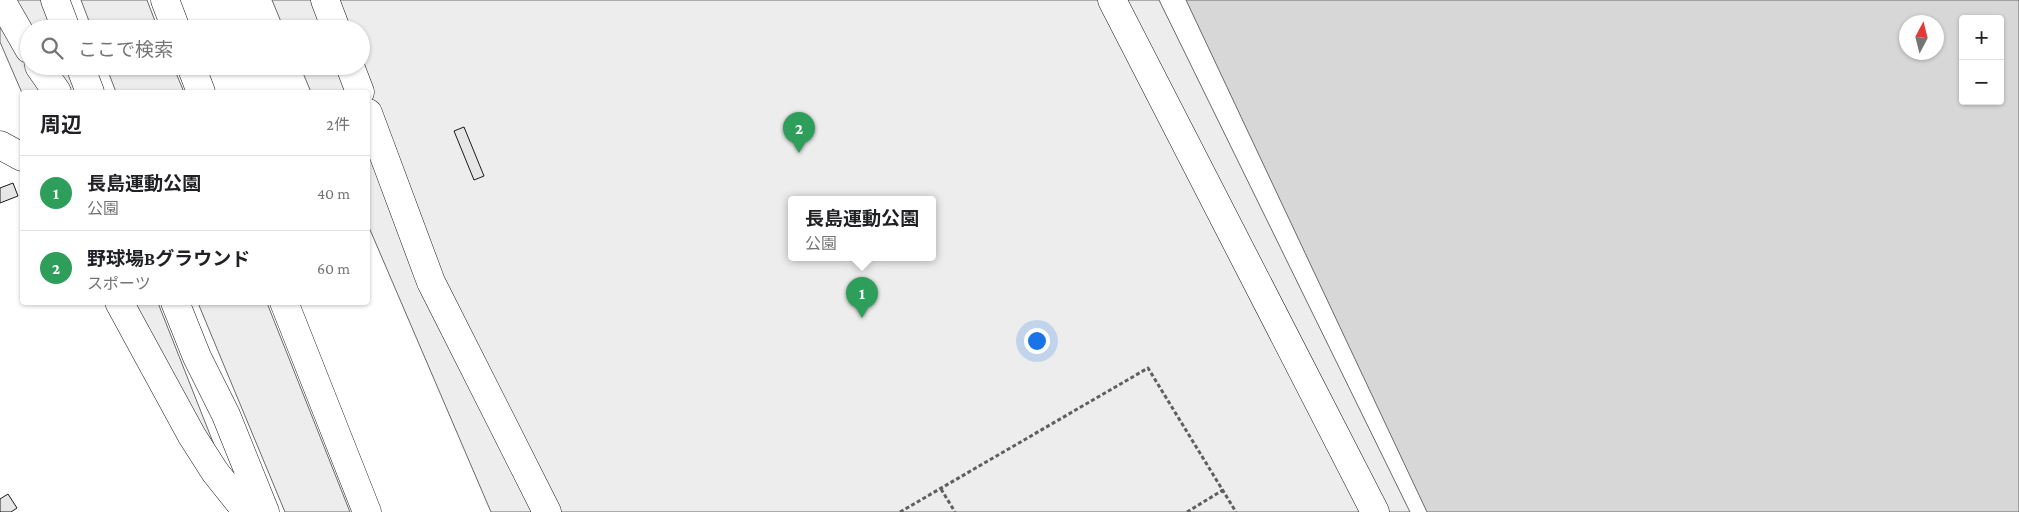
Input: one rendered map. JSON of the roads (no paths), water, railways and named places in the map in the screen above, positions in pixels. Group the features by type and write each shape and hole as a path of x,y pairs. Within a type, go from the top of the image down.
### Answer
{"street":[{"path":"1,0 20,33"},
{"path":"55,0 63,20"},
{"path":"165,0 173,20"},
{"path":"325,0 333,20"},
{"path":"1112,0 1374,512"},
{"path":"45,75 56,90"},
{"path":"83,75 89,90"},
{"path":"194,75 200,90"},
{"path":"353,75 359,90"},
{"path":"370,119 430,282 547,512"},
{"path":"0,145 20,156"},
{"path":"121,305 192,436 216,472 247,512"},
{"path":"175,305 197,357 226,415 265,512"},
{"path":"285,305 367,512"}],"place":[{"name":"野球場Bグラウンド","path":"799,153"},
{"name":"長島運動公園","path":"862,318"}]}
